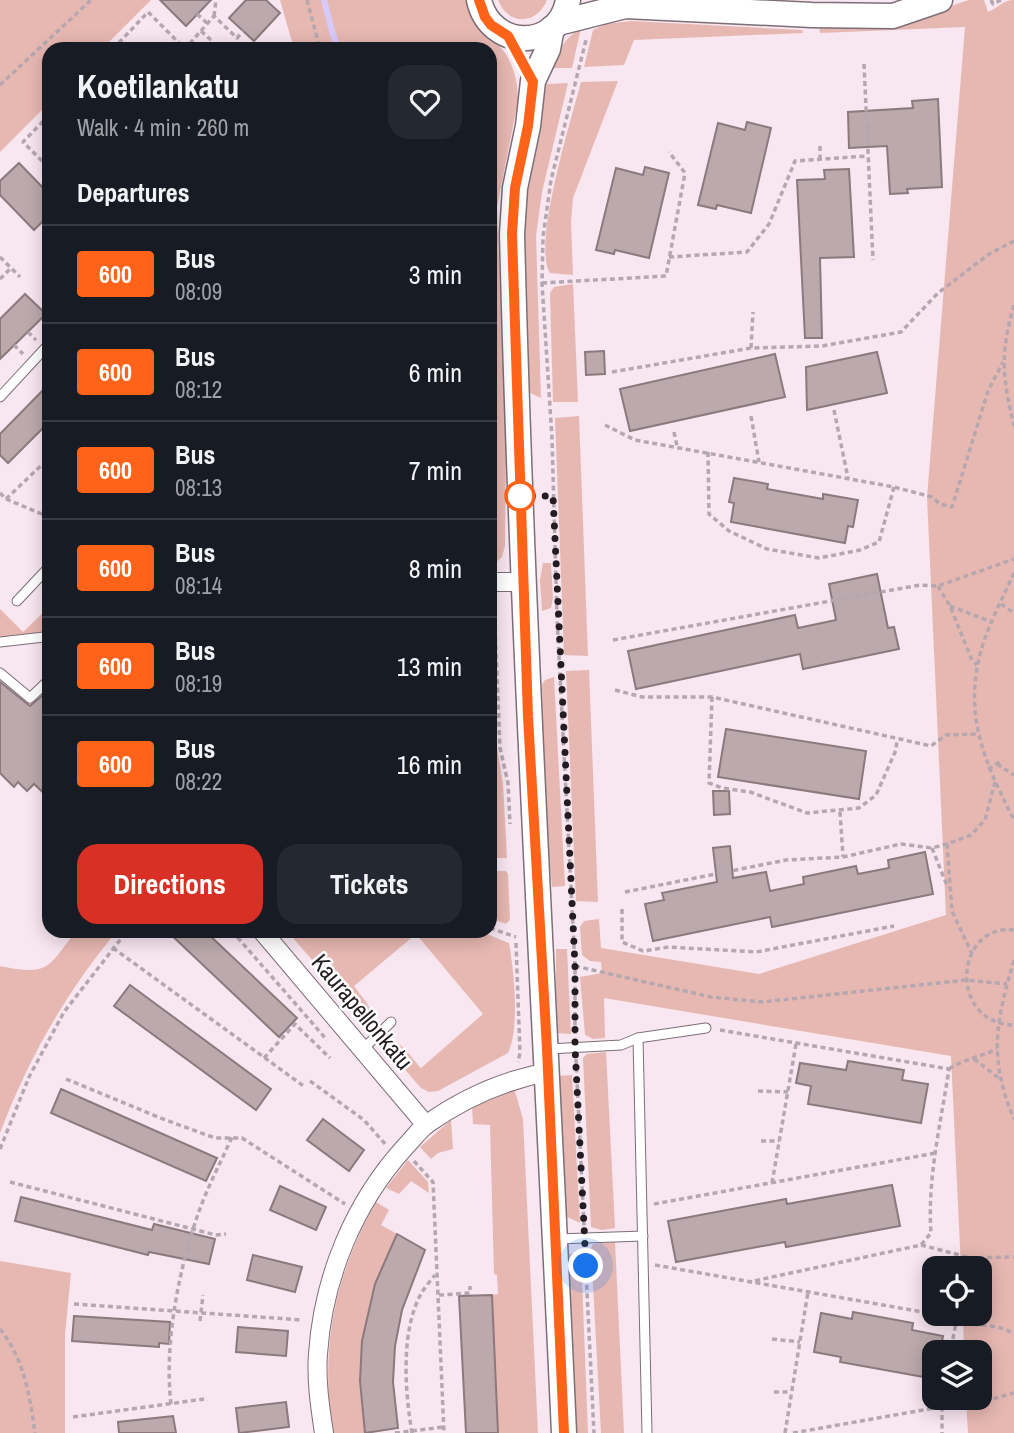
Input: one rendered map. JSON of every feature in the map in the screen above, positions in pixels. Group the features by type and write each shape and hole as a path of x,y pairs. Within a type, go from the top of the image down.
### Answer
{"street":[{"path":"479,0 491,25 508,36 517,38 536,37 555,26 620,3 876,17 906,13 940,0"},
{"path":"564,1433 523,582 512,234 515,188 528,126 533,82 568,0"},
{"path":"508,36 533,82"},
{"path":"497,582 523,582"},
{"name":"Kaurapellonkatu","path":"268,938 426,1125"},
{"path":"324,1433 318,1356 320,1328 336,1262 364,1204 401,1152 426,1125 481,1092 519,1077 548,1061"}],"lane":[{"path":"0,397 42,352"},
{"path":"17,601 42,574"},
{"path":"0,642 42,639"},
{"path":"0,673 30,698 42,687"},
{"path":"362,1050 391,1022"},
{"path":"548,1061 575,1047 621,1045 638,1038 706,1027"},
{"path":"638,1038 647,1433"},
{"path":"555,1239 643,1236"}],"path":[{"path":"46,42 91,0"},
{"path":"192,42 214,16 216,0"},
{"path":"307,0 318,42"},
{"path":"991,0 993,4 1001,0"},
{"path":"120,42 148,12 179,42"},
{"path":"197,14 207,23"},
{"path":"592,14 551,180 543,237 542,283 552,438 557,618 575,966 575,1047 594,1433"},
{"path":"214,16 237,38 243,31"},
{"path":"201,31 211,40"},
{"path":"0,85 42,46"},
{"path":"864,64 873,260"},
{"path":"42,122 23,142 42,161"},
{"path":"820,146 820,159"},
{"path":"542,283 666,276 685,173 669,152"},
{"path":"669,257 747,252 769,224 796,161 867,156"},
{"path":"612,372 751,348 822,346 901,332 939,293 989,254 1014,241"},
{"path":"0,257 20,276"},
{"path":"0,279 11,268"},
{"path":"1014,305 1003,362 1014,426"},
{"path":"751,348 753,312"},
{"path":"605,425 635,440 894,486 932,497 940,505 953,507 988,391 1003,362"},
{"path":"834,410 848,478"},
{"path":"751,416 759,462"},
{"path":"674,432 677,446"},
{"path":"708,452 709,514 729,531 767,549 819,558 860,550 879,542 894,486"},
{"path":"6,499 42,465"},
{"path":"0,493 6,499 42,514"},
{"path":"612,640 920,585 938,586 1014,559"},
{"path":"1014,573 992,622 977,665 975,727 988,769 1014,820"},
{"path":"938,586 950,606 971,658 977,665"},
{"path":"1004,595 1014,591"},
{"path":"1001,604 1014,613"},
{"path":"950,606 992,622"},
{"path":"615,690 642,696 712,697 931,746 946,735 978,734"},
{"path":"712,697 709,783 750,792 807,813 859,808 876,795 897,739"},
{"path":"988,769 1003,760"},
{"path":"997,764 1014,775"},
{"path":"625,892 786,860 843,857 901,844 932,848 947,844 971,835 985,820 995,782"},
{"path":"840,811 843,857"},
{"path":"947,844 952,911 972,954"},
{"path":"932,848 942,878 950,890"},
{"path":"622,909 622,942 642,951 669,947 756,952 894,926"},
{"path":"497,930 516,937"},
{"path":"1014,930 993,934 983,940 967,965 966,980 974,1004 987,1017 1014,1025"},
{"path":"0,1149 29,1077 64,1012 121,938"},
{"path":"238,938 328,1041"},
{"path":"113,948 304,1087"},
{"path":"1014,960 998,1022 997,1049 1001,1080 1014,1119"},
{"path":"575,966 711,998 762,1002 966,980 1007,984"},
{"path":"264,1058 295,1024 330,1058"},
{"path":"706,1027 950,1069"},
{"path":"772,1183 796,1043"},
{"path":"921,1245 931,1233 936,1153 950,1069 964,1059 974,1059 997,1049"},
{"path":"974,1059 1001,1080"},
{"path":"66,1079 215,1138 242,1138 347,1205"},
{"path":"310,1081 364,1120 387,1147 401,1152 433,1182 432,1222 439,1296 444,1433"},
{"path":"758,1091 788,1092"},
{"path":"170,1404 174,1311 193,1229 232,1137"},
{"path":"761,1140 779,1141"},
{"path":"642,1207 936,1153"},
{"path":"10,1182 216,1235 226,1234"},
{"path":"749,1282 921,1245 971,1258 1014,1257"},
{"path":"644,1263 922,1312"},
{"path":"411,1431 407,1404 407,1347 414,1311 422,1293 435,1275"},
{"path":"439,1296 470,1293 470,1286"},
{"path":"785,1433 808,1292"},
{"path":"200,1321 203,1295"},
{"path":"74,1304 307,1321"},
{"path":"980,1326 1014,1326"},
{"path":"1004,1328 1014,1334"},
{"path":"0,1329 20,1365 29,1394 35,1433"},
{"path":"772,1339 800,1342"},
{"path":"774,1392 792,1392"},
{"path":"992,1398 1014,1392"},
{"path":"73,1417 204,1399"},
{"path":"793,1433 923,1410"},
{"path":"940,1410 942,1433"},
{"path":"395,1433 444,1427"}],"shaded area":[{"path":"0,0 151,0 109,42 42,42 42,110 0,152"},
{"path":"280,0 469,0 476,22 495,42 292,42"},
{"path":"498,0 547,0 537,14 522,19 508,14"},
{"path":"969,0 984,0 988,12 1014,0 1014,1433 968,1433 967,1410 992,1410 992,1340 964,1340 963,1326 992,1326 992,1256 960,1256 951,1056 604,998 605,1038 593,1039 585,1035 580,977 602,973 601,962 590,961 582,955 580,927 584,921 599,919 601,948 759,974 946,915 927,497 965,27 820,33 819,23 902,22"},
{"path":"631,21 802,30 803,33 634,40 624,65 584,67 593,30 606,24"},
{"path":"581,28 572,68 551,68 562,45"},
{"path":"497,44 512,67 518,101 497,207"},
{"path":"618,81 573,198 573,275 550,273 546,258 546,236 550,209 562,150 581,82"},
{"path":"568,83 542,192 536,236 541,398 526,391 523,189 546,84"},
{"path":"497,207 506,448 505,546 502,557 497,561"},
{"path":"573,284 578,402 553,402 550,293 554,287"},
{"path":"579,416 588,656 564,655 555,418"},
{"path":"543,563 551,563 553,598 551,608 542,611 540,580"},
{"path":"0,609 23,632 42,614 42,635 0,639"},
{"path":"589,670 598,902 576,901 566,671"},
{"path":"554,677 565,886 552,887 545,816 542,685 545,680"},
{"path":"497,747 503,784 507,858 497,858"},
{"path":"497,871 506,871 508,874 510,920 506,924 497,921"},
{"path":"71,938 111,938 81,978 50,1027 23,1079 0,1133 0,966 38,969 46,966"},
{"path":"293,938 411,938 354,986 372,1015 370,1027"},
{"path":"419,938 496,938 509,943 515,1015 512,1042 508,1053 438,1091 429,1092 421,1088 382,1043 394,1042 400,1045 421,1068 483,1014"},
{"path":"556,949 567,949 571,1034 556,1033"},
{"path":"606,1052 615,1228 602,1230 591,1227 583,1058 587,1054"},
{"path":"572,1075 580,1223 563,1215 557,1076"},
{"path":"514,1088 523,1119 538,1433 498,1433 492,1295 498,1294 497,1275 494,1274 490,1125 473,1124 472,1106"},
{"path":"451,1120 453,1149 438,1153 431,1159 420,1147"},
{"path":"408,1160 428,1182 429,1193 411,1181 399,1194 386,1188"},
{"path":"376,1202 389,1210 381,1225 397,1234 377,1283 365,1331 361,1380 365,1433 332,1433 328,1371 334,1314 349,1258"},
{"path":"615,1242 624,1433 601,1433 591,1248 593,1244"},
{"path":"579,1252 588,1433 573,1433 565,1255"},
{"path":"0,1261 71,1273 65,1335 65,1433 0,1433"}],"building":[{"path":"160,0 211,0 186,26"},
{"path":"246,0 266,0 280,13 254,41 229,18"},
{"path":"938,99 942,187 907,189 908,193 890,194 887,146 849,148 848,112 913,108 912,101"},
{"path":"747,122 771,128 751,213 717,205 716,209 698,205 718,123 745,130"},
{"path":"19,163 42,187 42,222 34,230 0,195 0,181"},
{"path":"645,167 669,173 649,258 615,250 614,254 596,250 616,168 643,175"},
{"path":"849,169 854,257 820,258 822,338 805,338 797,180 825,179 824,170"},
{"path":"25,294 42,310 42,318 0,359 0,319"},
{"path":"604,351 605,374 586,375 585,352"},
{"path":"877,352 887,393 807,410 806,367"},
{"path":"775,354 785,397 630,431 620,389"},
{"path":"42,391 42,429 8,463 0,455 0,434"},
{"path":"734,478 768,484 767,489 823,499 823,494 858,500 853,527 848,526 845,543 731,522 734,503 729,502"},
{"path":"877,574 888,628 894,627 899,649 803,669 800,654 636,689 628,651 795,615 798,628 836,620 829,584"},
{"path":"0,682 30,706 42,696 42,791 34,784 27,791 18,782 14,787 0,773"},
{"path":"726,729 866,751 859,799 718,777"},
{"path":"713,791 729,791 730,814 714,815"},
{"path":"730,846 733,878 766,872 770,891 804,884 803,877 856,866 858,874 889,868 888,860 925,852 933,894 772,927 770,917 653,941 645,904 664,900 662,893 717,882 713,848"},
{"path":"174,938 212,938 297,1018 279,1037"},
{"path":"130,985 271,1089 256,1110 114,1006"},
{"path":"848,1061 904,1070 902,1080 928,1084 921,1123 808,1104 811,1086 796,1083 800,1063 846,1070"},
{"path":"61,1089 217,1158 206,1181 51,1113"},
{"path":"323,1119 364,1150 349,1171 307,1140"},
{"path":"892,1185 900,1226 786,1247 785,1242 676,1262 668,1221 786,1199 787,1204"},
{"path":"280,1186 326,1207 316,1230 270,1210"},
{"path":"21,1197 152,1230 154,1224 215,1239 209,1264 149,1252 148,1255 15,1221"},
{"path":"397,1234 425,1250 402,1310 395,1346 393,1382 398,1428 365,1433 360,1381 362,1341 375,1284"},
{"path":"253,1255 302,1267 295,1292 247,1280"},
{"path":"492,1295 498,1433 466,1433 459,1296"},
{"path":"853,1312 913,1323 912,1330 943,1336 942,1340 922,1340 922,1377 840,1362 841,1357 814,1352 821,1313 852,1319"},
{"path":"74,1316 170,1322 169,1344 159,1343 159,1347 72,1341"},
{"path":"238,1327 288,1331 286,1356 236,1352"},
{"path":"286,1402 289,1427 239,1433 236,1408"},
{"path":"173,1416 176,1433 119,1433 118,1422"}],"waterway":[{"path":"324,0 336,42"}],"bus line":[{"name":"600","path":"479,0 491,25 508,36 533,82 528,126 515,188 512,234 516,413 528,717 547,1049 564,1433"}],"route":[{"path":"520,496 553,496 586,1266"}]}
